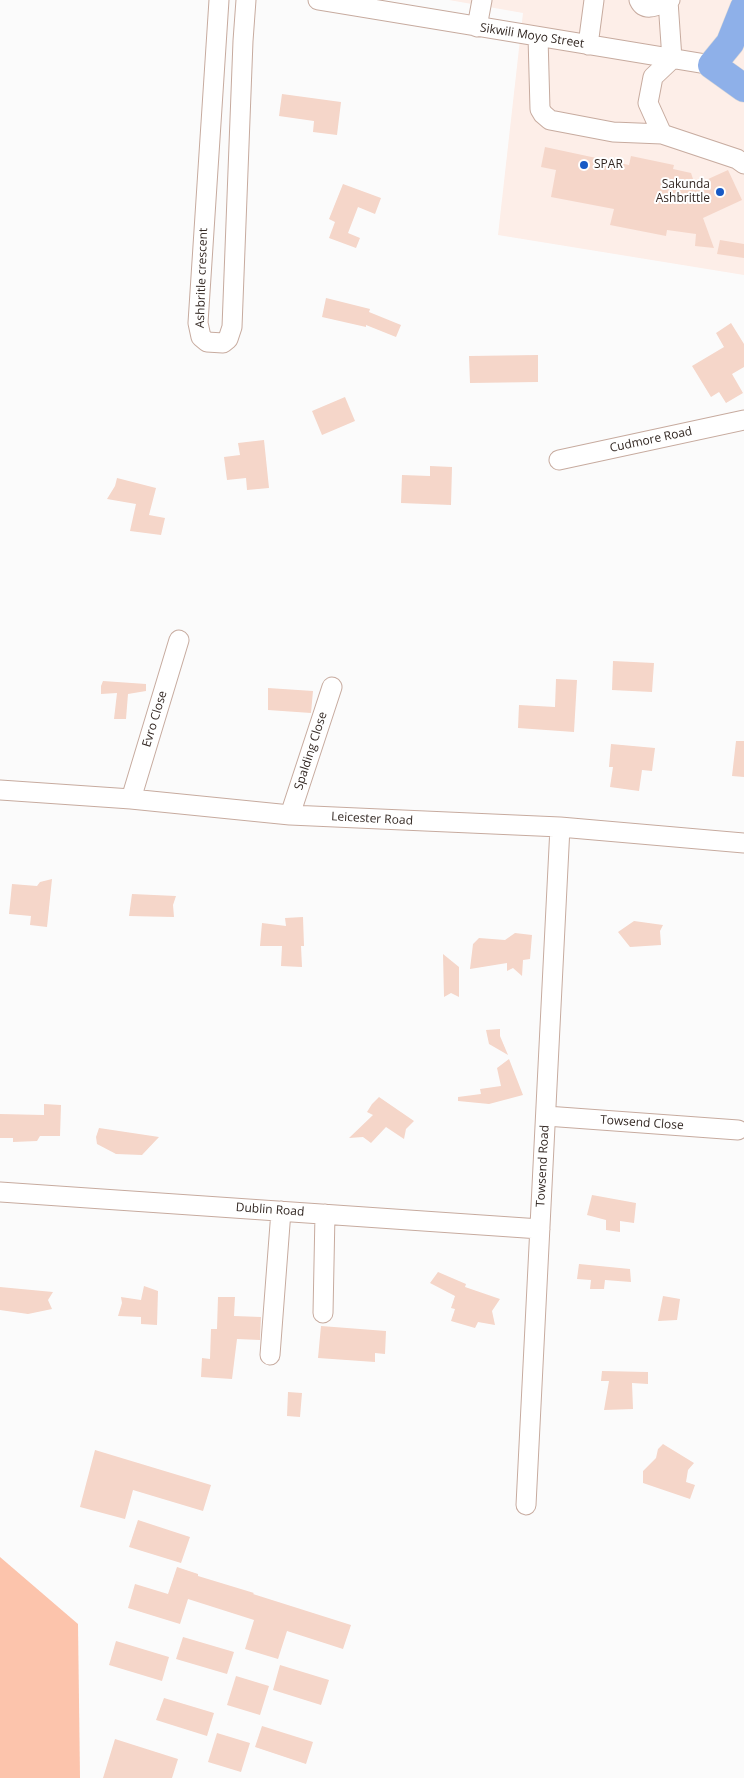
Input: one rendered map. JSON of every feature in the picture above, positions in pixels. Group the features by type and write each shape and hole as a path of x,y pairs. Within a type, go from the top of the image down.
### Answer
{"highway":[{"path":"744,8 730,43 712,65 744,88"}],"street":[{"name":"Ashbritle crescent","path":"219,0 198,323 201,337 207,342 223,343 228,339 232,327 246,0"},
{"name":"Sikwili Moyo Street","path":"318,0 477,28 712,65 744,75"},
{"path":"477,28 482,0"},
{"path":"588,45 594,0"},
{"path":"639,0 643,6 648,8 669,1 672,59 653,77 648,102 662,134"},
{"path":"538,37 540,109 550,120 613,132 662,134 737,159 744,164"},
{"name":"Cudmore Road","path":"558,460 744,420"},
{"name":"Evro Close","path":"131,799 179,640"},
{"name":"Spalding Close","path":"290,815 332,687"},
{"name":"Leicester Road","path":"0,790 131,799 290,815 560,828 744,842"},
{"name":"Towsend Road","path":"526,1505 560,828"},
{"name":"Towsend Close","path":"546,1116 738,1130"},
{"name":"Dublin Road","path":"0,1192 540,1229"},
{"path":"270,1355 282,1211"},
{"path":"323,1313 325,1214"}],"shaded area":[{"path":"449,0 744,0 744,275 498,235 523,13"},
{"path":"0,1557 78,1624 80,1778 0,1778"}],"building":[{"path":"282,94 341,102 337,135 313,132 314,121 279,116"},
{"path":"545,147 629,165 631,156 674,165 673,169 691,173 695,185 728,170 742,200 703,218 714,248 695,246 696,234 667,230 666,236 610,225 614,209 551,197 556,170 541,167"},
{"path":"343,184 381,198 375,214 358,207 348,233 360,238 356,248 329,238 335,222 329,219"},
{"path":"720,240 744,244 744,258 717,254"},
{"path":"326,298 370,309 369,312 401,325 396,337 366,325 366,327 322,317"},
{"path":"731,323 744,344 744,367 732,374 743,393 726,403 719,392 711,397 692,366 724,347 716,333"},
{"path":"538,355 538,382 470,383 469,356"},
{"path":"345,397 355,421 322,435 312,411"},
{"path":"264,440 269,488 247,490 246,478 227,480 224,457 240,455 238,443"},
{"path":"430,466 452,467 451,505 401,503 402,475 430,476"},
{"path":"117,478 156,488 149,515 165,518 161,535 130,531 136,504 107,499 115,486"},
{"path":"613,661 654,663 652,692 612,690"},
{"path":"556,679 577,680 574,732 518,728 519,705 555,707"},
{"path":"103,681 146,684 146,691 128,694 126,719 114,719 117,693 101,694"},
{"path":"268,688 313,691 311,713 268,710"},
{"path":"736,741 744,741 744,777 732,776"},
{"path":"611,744 655,748 652,771 642,770 639,791 610,787 613,767 609,767"},
{"path":"52,879 47,927 30,925 31,916 9,914 12,884 37,886 40,882"},
{"path":"132,894 176,896 173,905 174,917 129,916"},
{"path":"303,917 304,946 301,946 302,967 281,966 282,946 260,946 262,923 286,926 285,918"},
{"path":"634,921 663,925 660,931 661,945 630,947 618,932"},
{"path":"515,933 532,935 530,959 523,960 522,976 513,968 507,971 507,963 470,969 473,944 479,938 505,940"},
{"path":"443,954 459,967 459,997 451,993 444,997"},
{"path":"500,1029 500,1036 508,1055 489,1044 486,1030"},
{"path":"509,1059 523,1095 489,1104 458,1101 458,1097 481,1094 480,1089 501,1086 497,1068"},
{"path":"379,1097 414,1121 406,1129 404,1139 386,1127 371,1143 363,1137 349,1138 373,1115 367,1112"},
{"path":"44,1104 61,1105 60,1136 40,1136 37,1141 13,1142 13,1138 0,1138 0,1114 44,1115"},
{"path":"99,1128 159,1137 142,1155 116,1154 97,1144 96,1137"},
{"path":"592,1195 636,1203 634,1223 620,1221 620,1232 606,1230 606,1220 587,1215"},
{"path":"579,1264 630,1269 631,1282 605,1280 604,1289 590,1289 591,1280 577,1279"},
{"path":"438,1272 466,1284 465,1287 500,1299 492,1311 495,1325 478,1322 475,1328 451,1321 455,1309 451,1308 455,1296 430,1283"},
{"path":"144,1286 158,1291 157,1325 141,1324 141,1317 118,1316 122,1303 121,1297 141,1300"},
{"path":"0,1287 53,1292 48,1300 52,1309 28,1314 0,1310"},
{"path":"663,1296 680,1299 677,1320 658,1321"},
{"path":"218,1297 235,1297 234,1316 261,1317 260,1340 237,1339 232,1379 201,1377 202,1358 210,1359 211,1329 217,1329"},
{"path":"321,1326 386,1331 385,1354 375,1353 375,1362 318,1358"},
{"path":"602,1371 648,1372 648,1384 632,1383 633,1409 604,1410 609,1381 601,1381"},
{"path":"288,1392 302,1393 300,1417 287,1416"},
{"path":"663,1444 694,1463 688,1470 686,1482 695,1485 690,1499 643,1483 643,1471 656,1458 658,1449"},
{"path":"95,1450 211,1485 203,1511 133,1490 125,1519 80,1507"},
{"path":"138,1520 190,1537 181,1563 129,1547"},
{"path":"177,1567 198,1574 198,1576 351,1625 343,1649 287,1631 278,1659 245,1649 254,1620 188,1599 180,1624 128,1608 135,1584 168,1594"},
{"path":"183,1637 234,1652 227,1674 176,1659"},
{"path":"116,1641 169,1657 162,1681 109,1665"},
{"path":"280,1665 329,1680 321,1705 273,1690"},
{"path":"236,1676 269,1686 260,1715 227,1705"},
{"path":"164,1698 214,1713 207,1736 156,1720"},
{"path":"262,1726 313,1742 306,1764 255,1747"},
{"path":"217,1733 250,1743 241,1772 208,1762"},
{"path":"115,1739 178,1759 172,1778 103,1778"}],"place":[{"name":"SPAR","path":"584,165"},
{"name":"Sakunda Ashbrittle","path":"720,192"}]}
